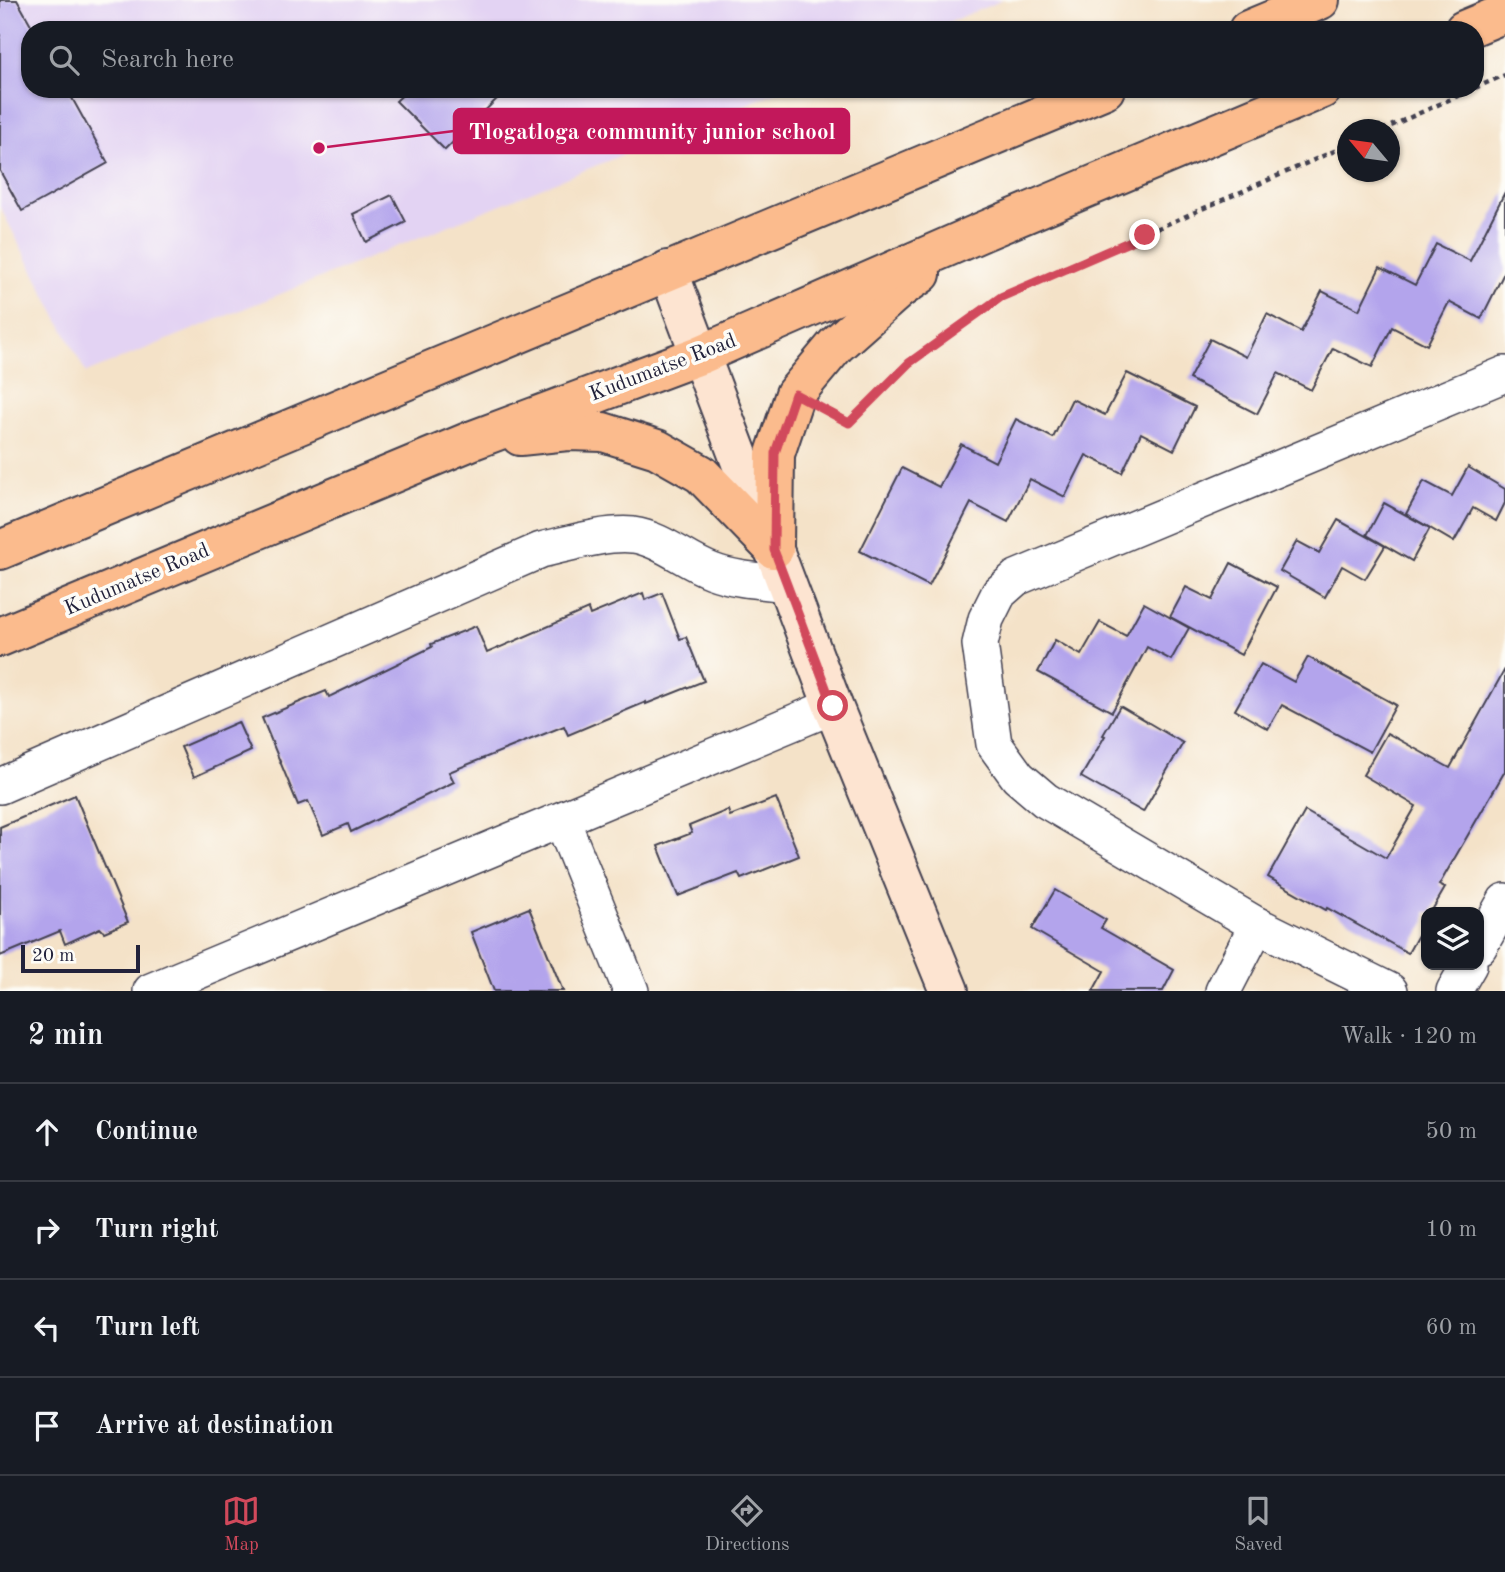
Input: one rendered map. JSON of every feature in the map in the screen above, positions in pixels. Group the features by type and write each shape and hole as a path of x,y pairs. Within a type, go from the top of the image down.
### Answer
{"main road":[{"path":"1270,21 1320,0"},
{"path":"1484,21 1505,12"},
{"path":"0,550 1083,98"},
{"name":"Kudumatse Road","path":"0,637 472,440 700,355 984,231 1301,98"},
{"path":"774,550 775,453 795,394 836,345 898,290 984,231"},
{"path":"472,440 568,431 603,432 657,449 701,474 774,550"}],"street":[{"path":"668,270 833,706 950,991"},
{"path":"1390,991 1257,925 1045,800 1018,777 994,744 980,643 986,619 999,593 1016,578 1505,374"},
{"path":"0,786 541,550 614,535 633,536 650,540 710,571 788,584"},
{"path":"151,991 833,706"},
{"path":"562,820 631,991"},
{"path":"1484,938 1505,901"},
{"path":"1223,991 1257,925"},
{"path":"1454,991 1466,970"}],"path":[{"path":"1484,84 1505,75"},
{"path":"1400,122 1454,98"},
{"path":"795,394 849,423 909,363 1001,297 1337,150"}],"shaded area":[{"path":"0,0 1003,0 952,21 21,21 21,98 762,98 86,373 0,207"}],"building":[{"path":"0,0 17,0 29,21 21,21 21,98 72,98 108,163 22,211 0,171"},
{"path":"399,98 498,98 445,150 396,101"},
{"path":"1505,192 1505,271 1481,319 1449,302 1427,345 1392,327 1372,367 1333,348 1311,390 1278,373 1257,414 1189,379 1210,339 1246,357 1267,314 1301,332 1322,291 1359,310 1380,267 1415,285 1436,244 1470,261"},
{"path":"392,195 406,222 366,242 353,214"},
{"path":"1127,373 1195,407 1174,450 1141,433 1122,473 1086,455 1065,497 1030,479 1008,522 971,503 929,586 860,551 902,468 939,487 961,444 995,462 1016,419 1053,438 1072,399 1105,415"},
{"path":"1468,467 1505,489 1505,503 1496,521 1473,508 1454,542 1406,514 1424,481 1452,496"},
{"path":"1384,503 1430,528 1412,561 1367,535"},
{"path":"1338,520 1385,546 1365,579 1342,566 1325,597 1280,571 1297,541 1319,553"},
{"path":"1231,563 1277,587 1241,655 1170,617 1186,587 1212,600"},
{"path":"643,593 645,600 662,593 680,639 686,637 704,681 568,735 564,726 449,772 454,782 351,832 348,824 323,835 308,801 298,805 262,718 326,691 329,697 432,647 431,644 476,626 487,653 588,609 590,615"},
{"path":"1144,603 1189,628 1171,660 1147,647 1112,712 1038,672 1055,640 1081,655 1100,622 1126,636"},
{"path":"1308,657 1396,705 1370,752 1282,705 1268,729 1235,710 1261,664 1294,682"},
{"path":"1505,669 1505,771 1439,885 1445,888 1434,907 1421,907 1421,930 1408,953 1268,877 1305,811 1386,858 1416,806 1363,775 1387,733 1450,768"},
{"path":"1120,706 1183,743 1143,812 1081,777"},
{"path":"238,722 251,751 194,777 181,747"},
{"path":"75,795 128,922 104,932 100,928 65,944 60,931 0,956 0,827"},
{"path":"776,798 799,856 741,879 738,873 678,896 658,846 692,833 689,826 728,810 730,816"},
{"path":"1055,890 1106,920 1101,928 1174,970 1163,991 1093,991 1104,971 1032,929"},
{"path":"529,908 563,991 494,991 471,932"}],"place":[{"name":"Tlogatloga community junior school","path":"319,148"}],"route":[{"path":"833,706 774,550 775,453 795,394 849,423 909,363 1001,297 1145,235"}]}
